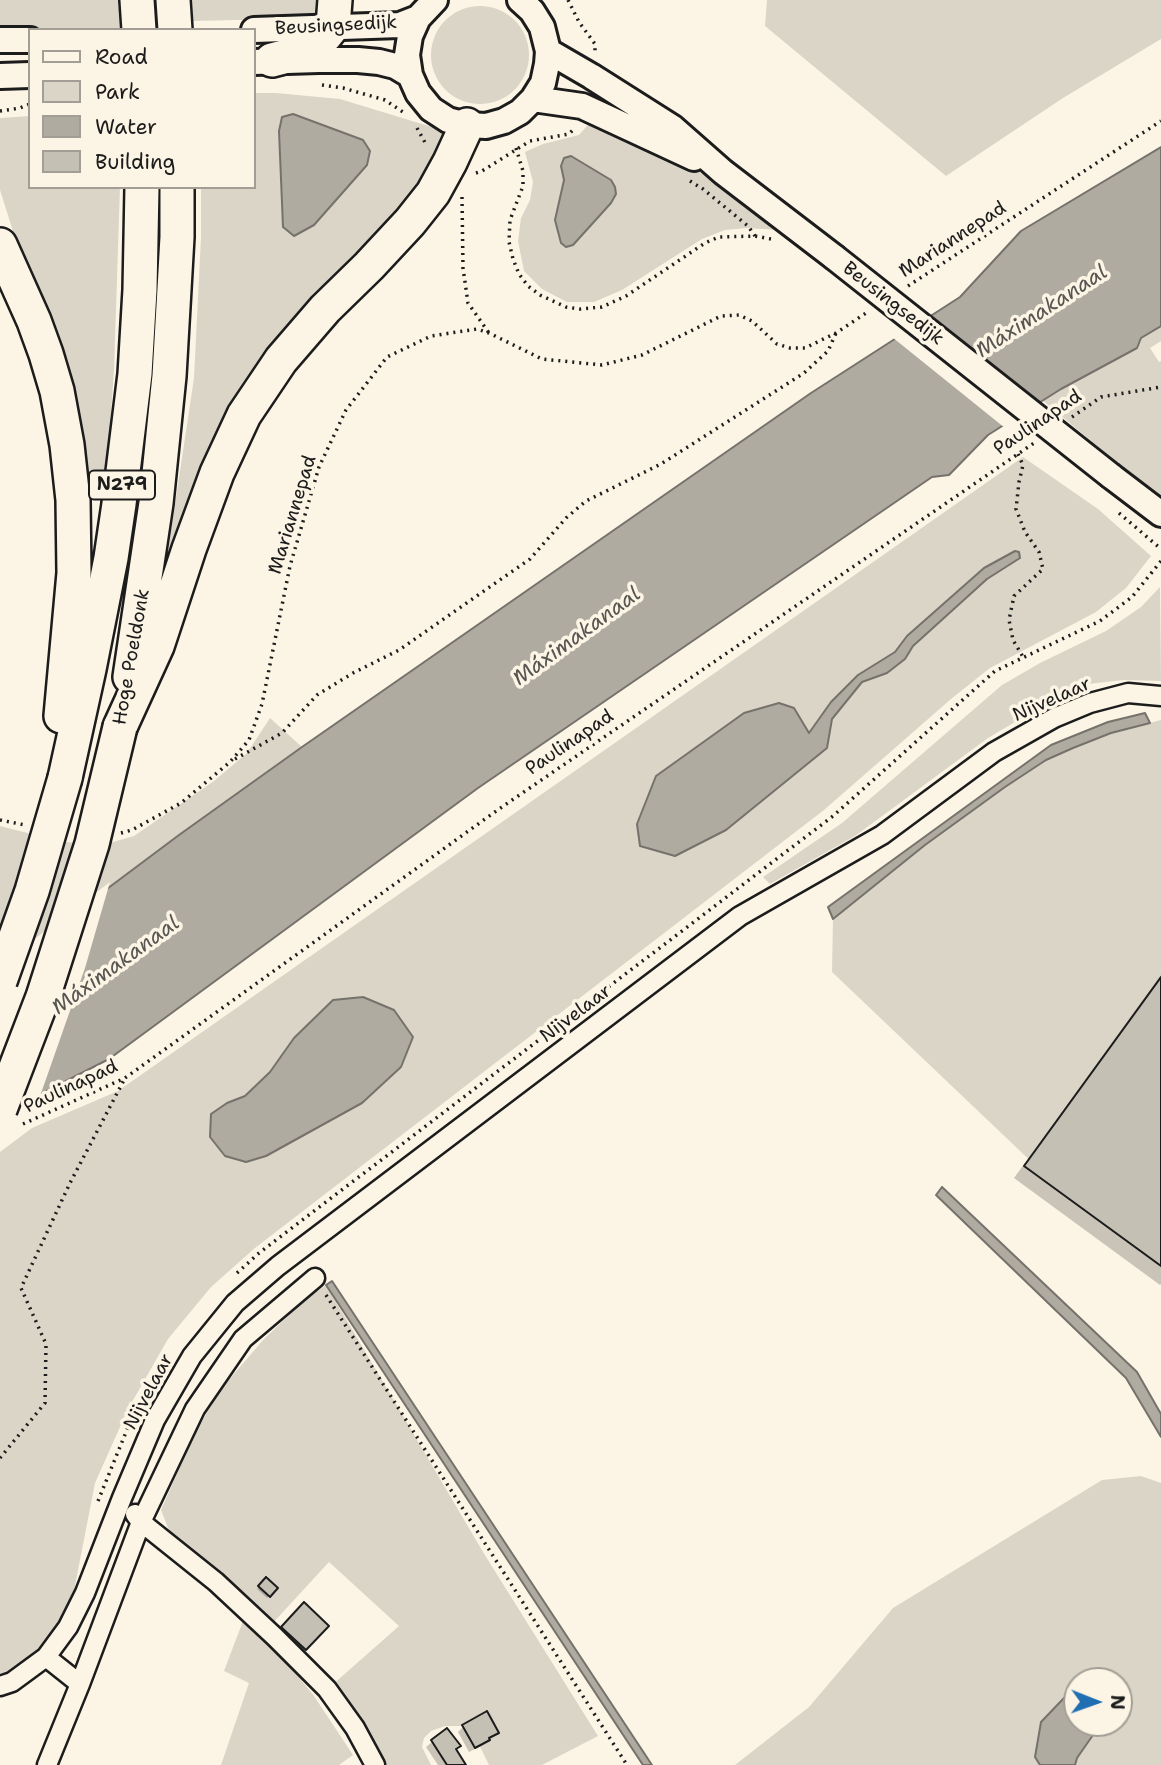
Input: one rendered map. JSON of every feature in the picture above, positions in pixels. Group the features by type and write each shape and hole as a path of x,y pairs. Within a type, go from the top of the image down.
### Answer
{"highway":[{"path":"263,61 295,54 315,44 326,36 334,13"},
{"name":"N279","path":"120,727 158,646 217,473 244,415 281,360 325,309 410,222 433,193 467,171 467,125"},
{"name":"Hoge Poeldonk","path":"0,981 32,891 65,778 111,558 135,374 142,189"},
{"name":"Hoge Poeldonk","path":"12,1117 43,996 92,844 132,667 156,503 169,376 177,189"},
{"name":"N279","path":"0,245 47,354 67,445 73,500 74,573 61,723 65,778"}],"street":[{"path":"427,9 410,36 407,55 410,75 418,93 431,108 448,120 486,126 504,121 520,112 533,99 543,83 548,51 542,27 532,11 520,0"},
{"name":"Beusingsedijk","path":"256,30 334,13 400,25 427,9"},
{"path":"0,40 28,40"},
{"name":"Beusingsedijk","path":"548,51 673,128 723,172 1161,514"},
{"name":"Beusingsedijk","path":"263,61 379,62 394,66 410,75"},
{"path":"0,76 28,75"},
{"name":"Beusingsedijk","path":"533,99 582,106 723,172"},
{"name":"Nijvelaar","path":"0,1686 12,1682 47,1657 68,1627 85,1593 155,1420 192,1356 235,1303 278,1266 740,916 882,835 994,752 1054,718 1090,703 1128,693 1161,696"},
{"path":"47,1765 141,1522 195,1409 243,1339 316,1278"},
{"path":"122,1498 141,1522 226,1591 327,1689 355,1728 375,1765"},
{"path":"47,1657 80,1684"}],"path":[{"path":"319,84 385,100 407,115"},
{"path":"0,111 28,105"},
{"name":"Mariannepad","path":"901,290 1161,121"},
{"path":"415,124 424,144 435,154 467,171 482,171 516,148 523,171 523,186 510,220 509,242 513,259 528,286 566,307 602,307 626,296 705,243 719,237 755,236 775,241"},
{"path":"462,195 463,268 468,303 489,333"},
{"name":"Mariannepad","path":"118,834 132,830 181,803 230,762 249,740 262,704 293,554 319,467 346,410 387,357 431,336 477,329 542,359 602,365 642,355 721,316 739,314 777,344 790,348 805,348 836,333 869,312"},
{"path":"230,762 282,733 317,695 399,650 530,559 566,518 586,501 661,464 803,373 828,351 836,333"},
{"name":"Paulinapad","path":"1070,418 1101,397 1161,387"},
{"name":"Paulinapad","path":"12,1117 125,1078 499,809 1038,439"},
{"path":"1018,454 1023,465 1018,482 1016,509 1025,532 1039,552 1043,569 1014,596 1009,620 1013,640 1023,657"},
{"path":"1111,506 1161,550"},
{"path":"752,877 833,816 995,671 1100,621 1132,597 1161,561"},
{"path":"0,820 34,827"},
{"path":"0,1458 45,1403 46,1344 21,1288 70,1183 125,1078"},
{"path":"316,1278 627,1765"}],"green space":[{"path":"0,0 120,0 120,28 0,30"},
{"path":"192,0 327,0 323,18 193,21"},
{"path":"767,0 1161,0 1161,39 1063,98 946,176 765,26"},
{"path":"480,6 499,10 515,20 525,36 529,55 525,74 515,90 499,100 480,104 461,100 445,90 435,74 431,55 435,36 445,20 461,10"},
{"path":"256,93 340,99 458,135 441,169 277,352 162,591 194,378 201,189 256,189","holes":["293,114 363,140 370,151 367,165 314,225 294,236 283,227 279,131 282,117"]},
{"path":"28,116 28,189 120,189 114,370 105,499 91,498 71,386 17,244 0,190 0,118"},
{"path":"594,118 689,165 779,230 725,230 702,239 622,290 594,302 567,302 542,289 524,271 518,241 521,218 530,200 533,182 525,152 543,144 579,135"},
{"path":"1161,326 1161,341 1150,348 1159,362 1161,361 1161,499 1042,400"},
{"path":"1023,457 1098,509 1151,556 1126,588 1096,612 990,668 824,810 255,1248 211,1287 168,1339 128,1409 95,1483 72,1601 57,1630 38,1652 0,1676 0,1152 32,1128 118,1091","holes":["1020,558 987,579 913,646 905,659 887,673 862,682 832,719 827,748 744,714 779,703 794,708 809,734 858,675 895,652 907,636 984,568","294,1038 246,1162 227,1103 245,1096 270,1072"]},
{"path":"1160,587 1161,681 1124,680 1088,684 1047,703 988,738 855,836 770,884 763,877 842,823 1002,685 1106,631 1141,607"},
{"path":"270,718 302,747 0,969 0,826 59,841 83,844 106,844 134,836 214,781 247,753"},
{"path":"1161,720 1161,1048 1039,1169 832,972 833,919 925,845 1046,760 1111,733"},
{"path":"326,1285 483,1552 598,1736 542,1765 489,1765 470,1726 445,1726 431,1731 424,1738 422,1747 431,1765 380,1765 331,1686 399,1626 329,1562 271,1625 187,1551 168,1528 161,1510 196,1431 221,1389 264,1339 306,1299"},
{"path":"1141,1476 1161,1483 1161,1765 1075,1765 1092,1737 1133,1737 1133,1667 1063,1667 1063,1700 1035,1757 1040,1765 735,1765 809,1707 893,1608 1102,1480"},
{"path":"243,1621 280,1654 314,1696 353,1755 339,1765 221,1765 249,1683 224,1671"}],"water":[{"path":"293,114 363,140 370,151 367,165 314,225 294,236 283,227 279,131 282,117"},
{"name":"Máximakanaal","path":"1161,147 1161,326 1141,338 1137,348 1061,389 988,435 949,475 932,477 478,788 109,1059 29,1100 0,969 302,747 811,393 960,297 1021,231"},
{"path":"571,156 611,180 616,194 573,245 566,247 561,243 555,220 564,180 561,166 564,158"},
{"path":"1015,551 1019,552 1020,558 987,579 913,646 905,659 887,673 862,682 832,719 827,748 726,830 675,856 640,846 637,824 656,776 744,713 779,703 794,708 809,733 831,702 858,675 895,652 907,636 984,568"},
{"path":"1145,713 1150,723 1111,733 1073,748 1046,760 1005,787 925,845 833,919 828,907 1051,745 1108,722"},
{"path":"363,997 394,1010 413,1037 401,1067 362,1103 266,1156 246,1162 225,1156 210,1137 211,1114 227,1103 245,1096 270,1072 294,1038 333,1000"},
{"path":"942,1187 1137,1372 1161,1414 1161,1437 1126,1378 936,1195"},
{"path":"332,1281 652,1765 643,1765 326,1285"},
{"path":"1063,1699 1063,1737 1092,1737 1075,1765 1040,1765 1035,1757 1041,1722"}],"pier":[{"path":"928,314 1042,404 1005,428 892,337"},
{"path":"110,882 85,968 39,1099 0,1123 0,965"}],"building":[{"path":"1161,977 1161,1266 1024,1166"},
{"path":"266,1577 278,1588 270,1597 258,1586"},
{"path":"304,1602 329,1626 306,1650 281,1627"},
{"path":"487,1711 499,1733 475,1748 462,1725"},
{"path":"447,1728 461,1746 456,1749 466,1765 447,1765 431,1740"}]}
